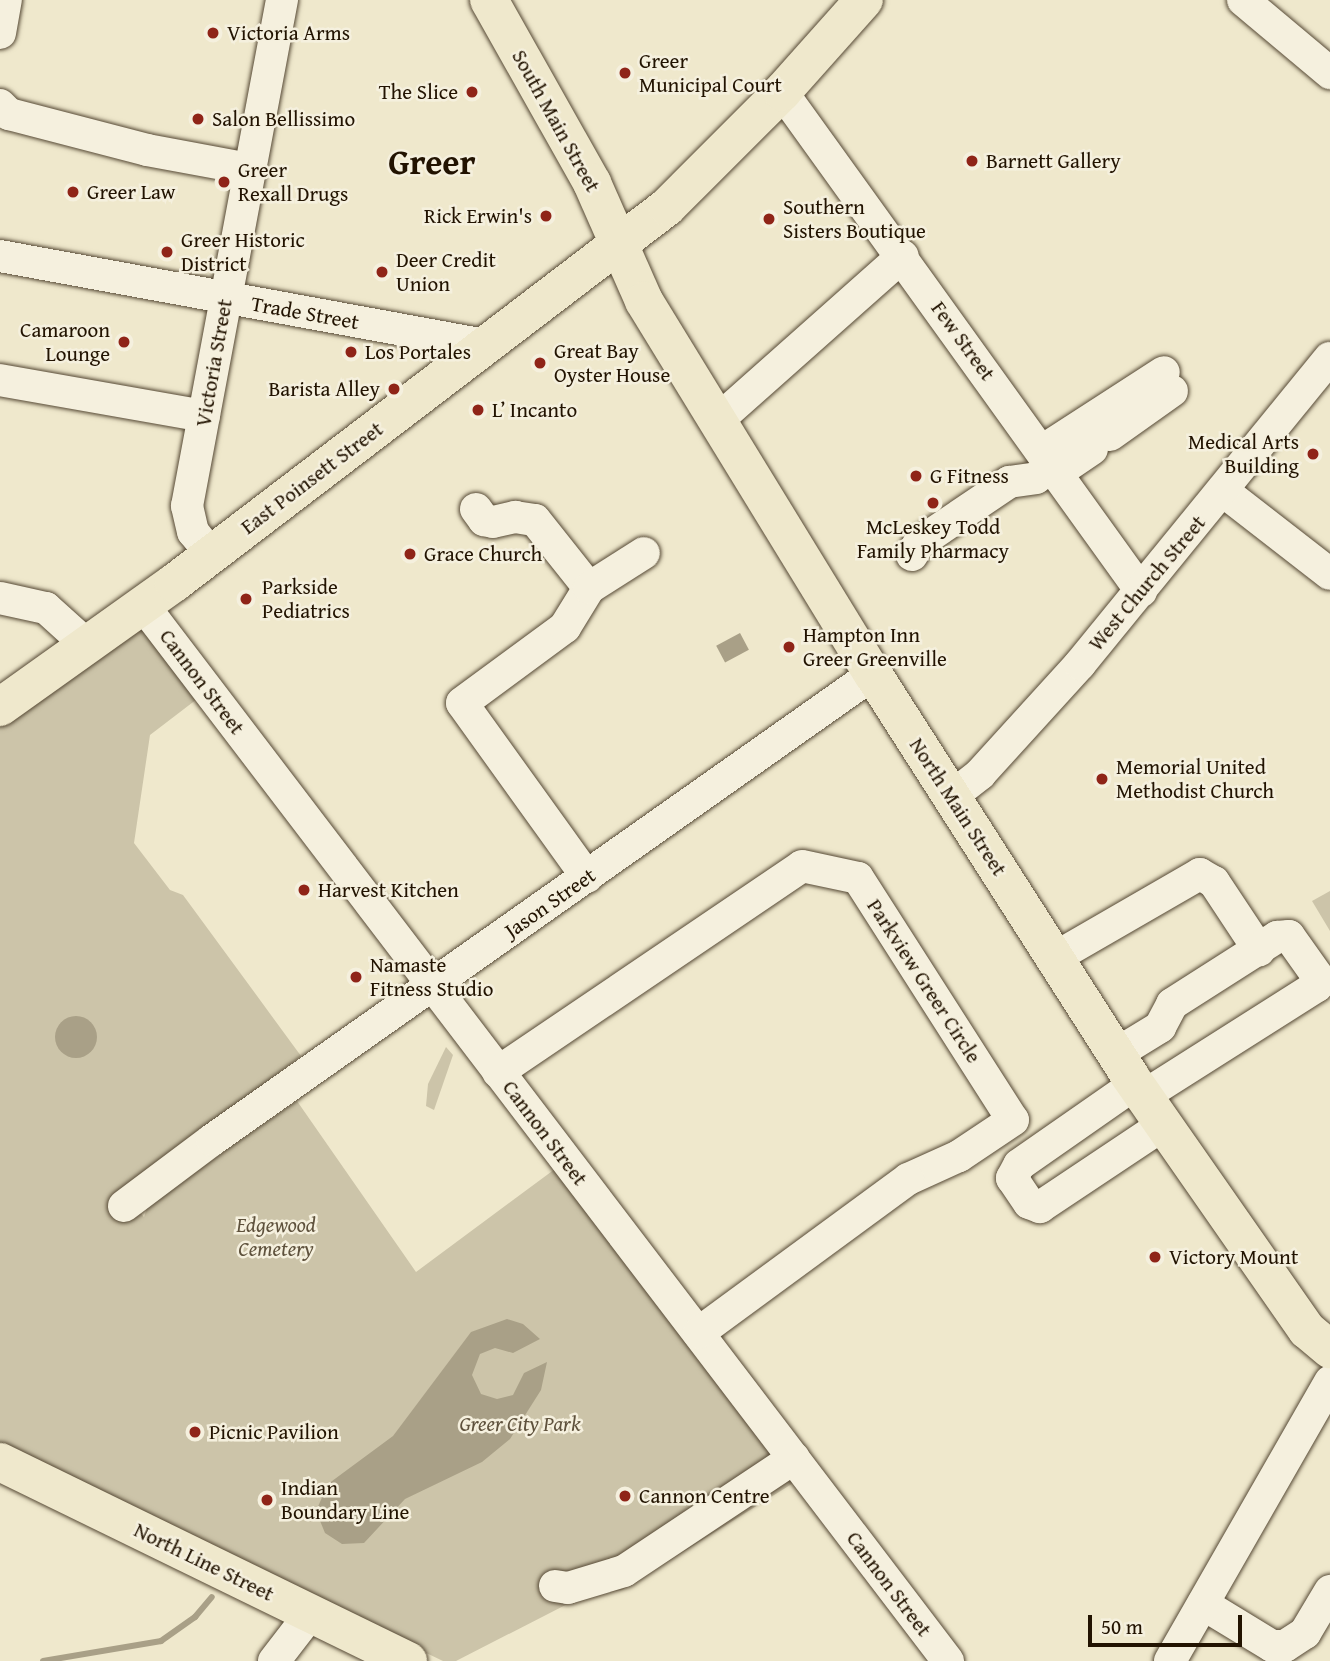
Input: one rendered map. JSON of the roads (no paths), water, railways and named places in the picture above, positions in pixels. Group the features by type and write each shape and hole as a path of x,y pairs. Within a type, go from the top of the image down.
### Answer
{"main road":[{"name":"South Main Street","path":"489,0 592,183 619,243"},
{"name":"East Poinsett Street","path":"0,707 211,554 449,355 487,345 686,191 782,92 864,0"},
{"name":"North Main Street","path":"619,243 644,301 873,674 1139,1090 1307,1330 1330,1349"},
{"name":"North Line Street","path":"0,1462 408,1661"}],"street":[{"path":"0,32 6,0"},
{"name":"Victoria Street","path":"211,554 189,525 187,506 282,0"},
{"path":"1243,0 1330,73"},
{"name":"Few Street","path":"782,92 1141,591"},
{"path":"3,111 147,150 250,169"},
{"name":"Trade Street","path":"0,256 225,299 449,355"},
{"path":"718,420 903,257"},
{"name":"West Church Street","path":"951,797 995,758 1141,591 1330,358"},
{"path":"0,380 204,416"},
{"path":"912,555 919,543 1009,482 1036,478 1051,463 1170,380 1101,442 1051,463"},
{"path":"1223,491 1330,574"},
{"path":"475,509 484,520 493,522 516,517 535,520 589,588"},
{"path":"587,877 462,703 565,627 589,588 644,553"},
{"path":"0,597 46,608 87,645"},
{"name":"Cannon Street","path":"143,605 948,1661"},
{"name":"Jason Street","path":"124,1206 212,1140 873,674"},
{"name":"Parkview Greer Circle","path":"498,1072 802,866 858,878 1013,1120 958,1156 908,1179 698,1333"},
{"path":"1056,957 1200,874 1214,881 1259,950"},
{"path":"1289,936 1318,976 1317,986 1186,1068 1139,1090 1160,1027 1172,1004 1259,950 1289,936"},
{"path":"1160,1027 1186,1068"},
{"path":"1170,1661 1330,1382"},
{"path":"555,1586 568,1588 624,1571 794,1458"},
{"path":"1203,1604 1272,1646 1285,1646 1305,1633 1330,1591"},
{"path":"274,1661 311,1613"}],"waterway":[{"path":"43,1661 161,1641 195,1617 212,1597"}],"place":[{"name":"Victoria Arms","path":"213,33"},
{"name":"Greer Municipal Court","path":"625,73"},
{"name":"The Slice","path":"472,92"},
{"name":"Salon Bellissimo","path":"198,119"},
{"name":"Barnett Gallery","path":"972,161"},
{"name":"Greer Rexall Drugs","path":"224,182"},
{"name":"Greer Law","path":"73,192"},
{"name":"Rick Erwin's","path":"546,216"},
{"name":"Southern Sisters Boutique","path":"769,219"},
{"name":"Greer Historic District","path":"167,252"},
{"name":"Deer Credit Union","path":"382,272"},
{"name":"Camaroon Lounge","path":"124,342"},
{"name":"Los Portales","path":"351,352"},
{"name":"Great Bay Oyster House","path":"540,363"},
{"name":"Barista Alley","path":"394,389"},
{"name":"L’ Incanto","path":"478,410"},
{"name":"Medical Arts Building","path":"1313,454"},
{"name":"G Fitness","path":"916,476"},
{"name":"McLeskey Todd Family Pharmacy","path":"933,503"},
{"name":"Grace Church","path":"410,554"},
{"name":"Parkside Pediatrics","path":"246,599"},
{"name":"Hampton Inn Greer Greenville","path":"789,647"},
{"name":"Memorial United Methodist Church","path":"1102,779"},
{"name":"Harvest Kitchen","path":"304,890"},
{"name":"Namaste Fitness Studio","path":"356,977"},
{"name":"Victory Mount","path":"1155,1257"},
{"name":"Picnic Pavilion","path":"195,1432"},
{"name":"Cannon Centre","path":"625,1496"},
{"name":"Indian Boundary Line","path":"267,1500"}],"district":[{"name":"Greer","path":"432,162"}],"park label":[{"name":"Edgewood Cemetery","path":"276,1237"},
{"name":"Greer City Park","path":"520,1424"}]}
